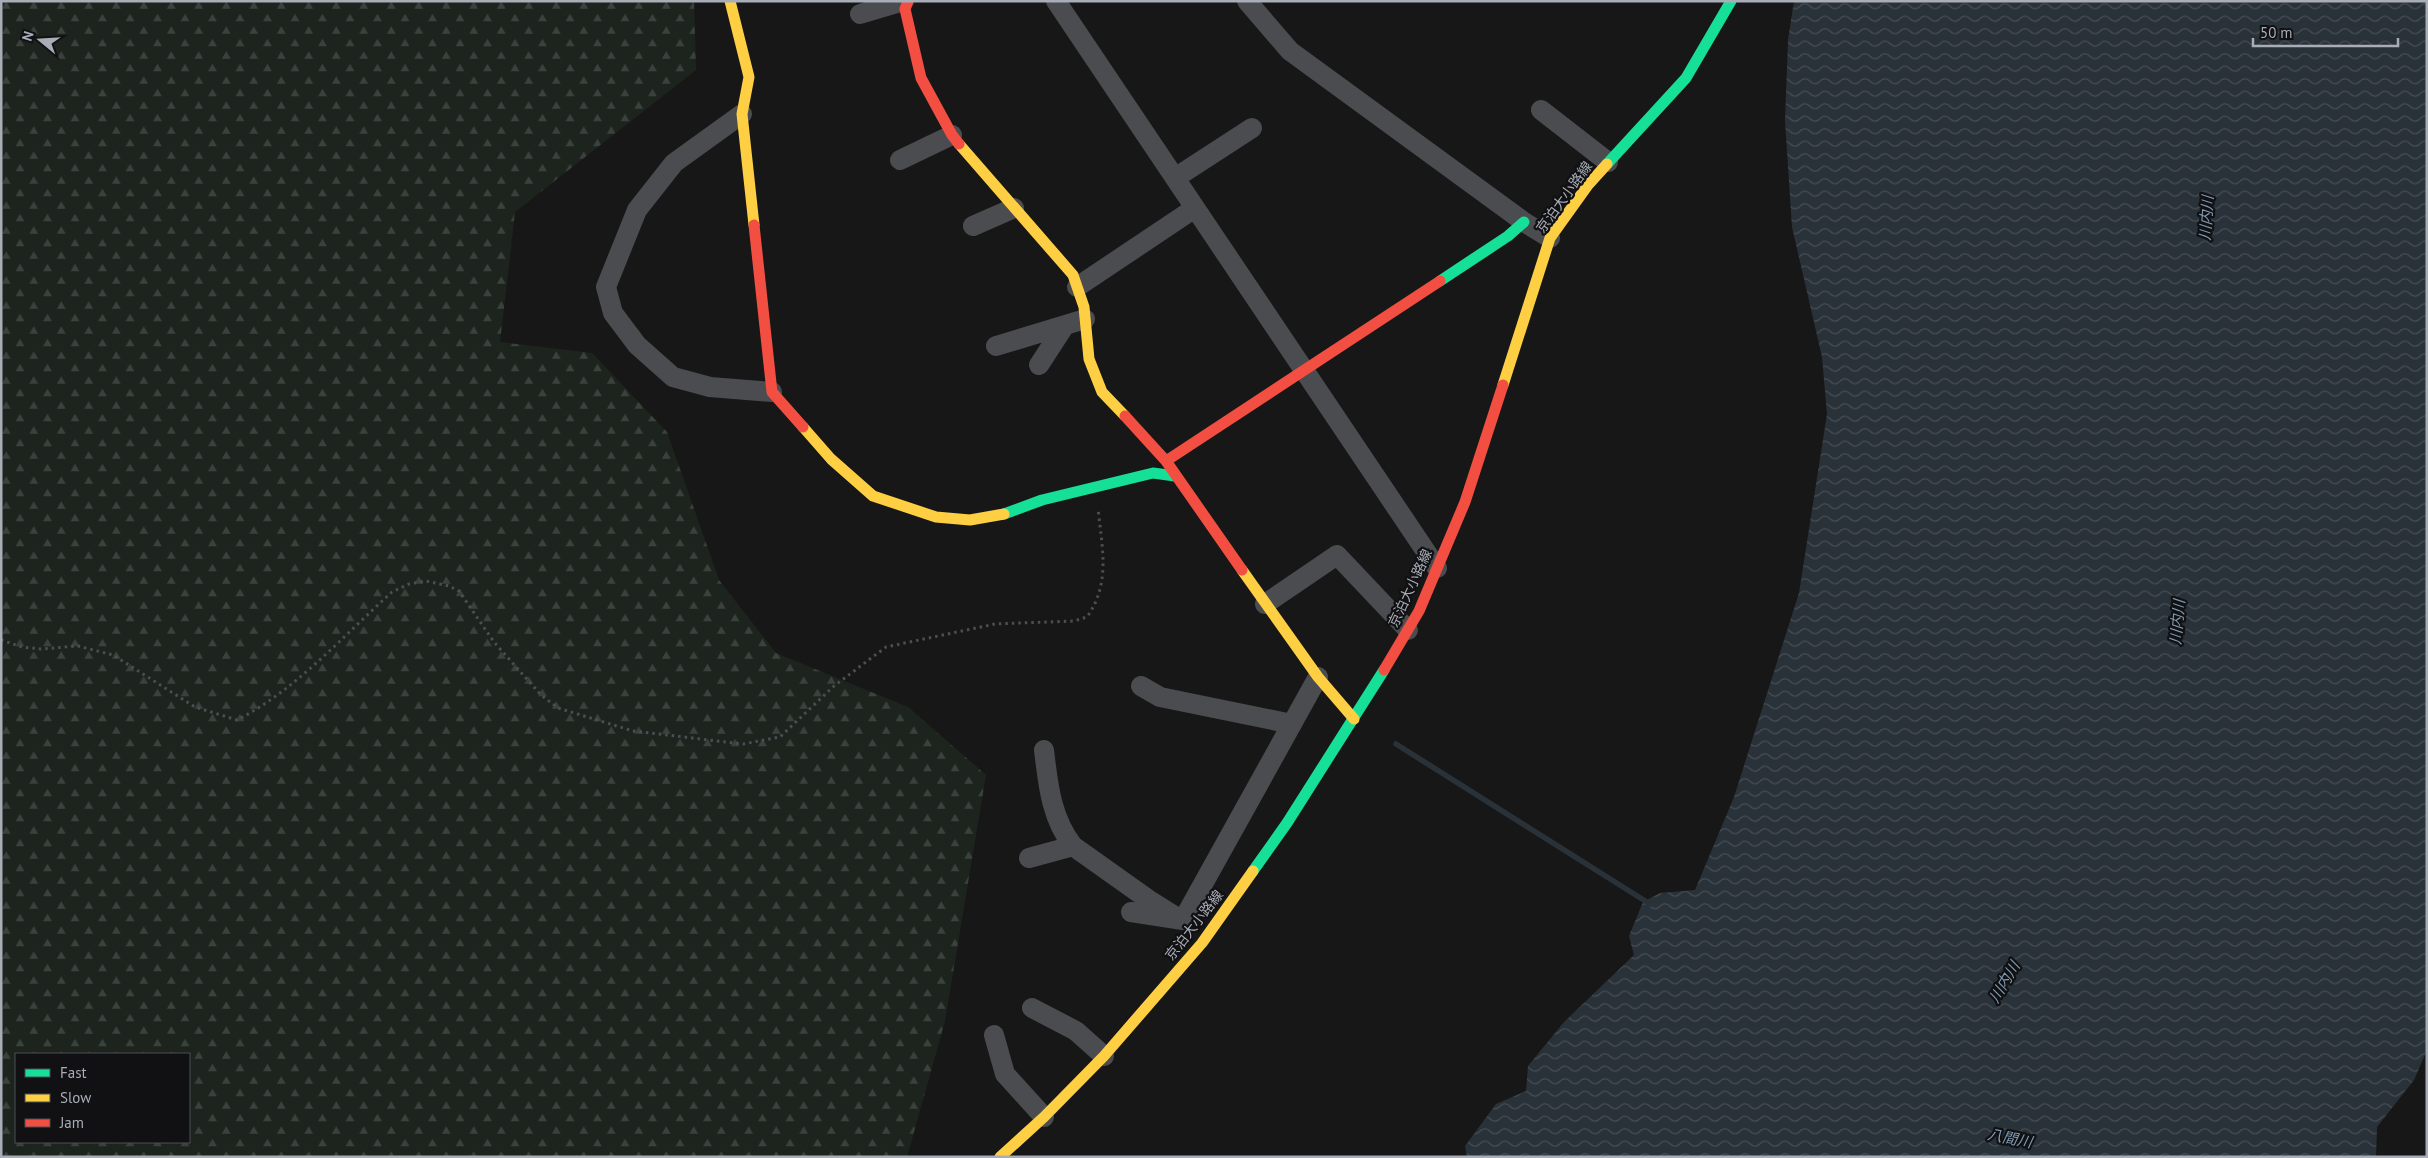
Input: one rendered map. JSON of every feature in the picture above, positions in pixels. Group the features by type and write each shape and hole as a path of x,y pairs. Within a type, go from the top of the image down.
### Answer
{"street":[{"path":"730,1 749,77 742,114 772,392 831,459 873,496 936,517 970,520 1003,514 1042,500 1153,473 1175,476"},
{"path":"860,14 906,1 905,9 921,78 952,134 1073,275 1084,307 1089,359 1102,392 1166,461 1318,677 1354,720"},
{"path":"1056,1 1437,568"},
{"path":"1247,1 1290,51 1524,222 1550,238"},
{"name":"京泊大小路線","path":"1000,1157 1104,1056 1208,935 1287,823 1354,720 1419,611 1465,502 1550,238 1588,185 1686,78 1732,1"},
{"path":"1541,110 1608,162"},
{"path":"742,114 674,163 649,194 637,210 606,287 613,313 637,345 674,378 710,387 772,392"},
{"path":"1175,178 1252,128"},
{"path":"900,160 952,134"},
{"path":"973,226 1014,208"},
{"path":"1077,287 1195,208"},
{"path":"1166,461 1508,236 1524,222"},
{"path":"996,346 1085,319"},
{"path":"1039,365 1065,325"},
{"path":"1266,604 1337,555 1408,630"},
{"path":"1183,920 1318,677"},
{"path":"1141,686 1160,697 1292,724"},
{"path":"1044,750 1051,801 1063,833 1073,846 1149,900 1208,935"},
{"path":"1029,858 1073,846"},
{"path":"1131,912 1183,920"},
{"path":"1032,1008 1076,1031 1104,1056"},
{"path":"994,1035 1005,1074 1044,1116"}],"path":[{"path":"1,640 22,647 78,646 113,655 195,706 237,720 257,710 289,686 392,592 408,584 426,582 450,586 459,591 494,642 542,695 558,708 633,731 743,744 780,737 834,686 886,647 995,624 1074,621 1087,617 1094,607 1104,578 1096,488"}],"green space":[{"path":"1,1 694,1 696,70 515,212 500,342 592,353 667,432 719,580 776,653 908,707 986,775 945,1021 907,1157 1,1157"}],"water":[{"path":"1794,1 2427,1 2427,1050 2414,1080 2377,1127 2376,1157 1467,1157 1465,1146 1496,1104 1526,1091 1528,1066 1564,1022 1634,955 1629,936 1643,902 1660,893 1695,890 1734,797 1799,593 1827,414 1822,357 1792,227 1785,121 1788,40"}],"waterway":[{"path":"1396,744 1650,904"}],"traffic: fast":[{"path":"1607,164 1686,78 1731,1"},
{"path":"1440,281 1508,236 1524,222"},
{"path":"1004,514 1042,500 1153,473 1175,476"},
{"path":"1253,871 1287,823 1384,670"}],"traffic: slow":[{"path":"730,1 749,77 742,114 754,225"},
{"path":"959,144 1073,275 1084,307 1089,359 1102,392 1125,416"},
{"path":"1503,385 1550,238 1588,185 1607,164"},
{"path":"803,427 831,459 873,496 936,517 970,520 1004,514"},
{"path":"1242,570 1318,677 1354,719"},
{"path":"1000,1157 1044,1117 1104,1056 1202,943 1253,871"}],"traffic: jam":[{"path":"908,1 905,9 921,78 952,135 959,144"},
{"path":"754,225 772,392 803,427"},
{"path":"1166,461 1440,281"},
{"path":"1384,670 1419,611 1465,502 1503,385"},
{"path":"1125,416 1166,461 1242,570"}],"water label":[{"name":"川内川","path":"2206,218"},
{"name":"川内川","path":"2177,622"},
{"name":"川内川","path":"2004,982"},
{"name":"八間川","path":"2010,1138"}]}
